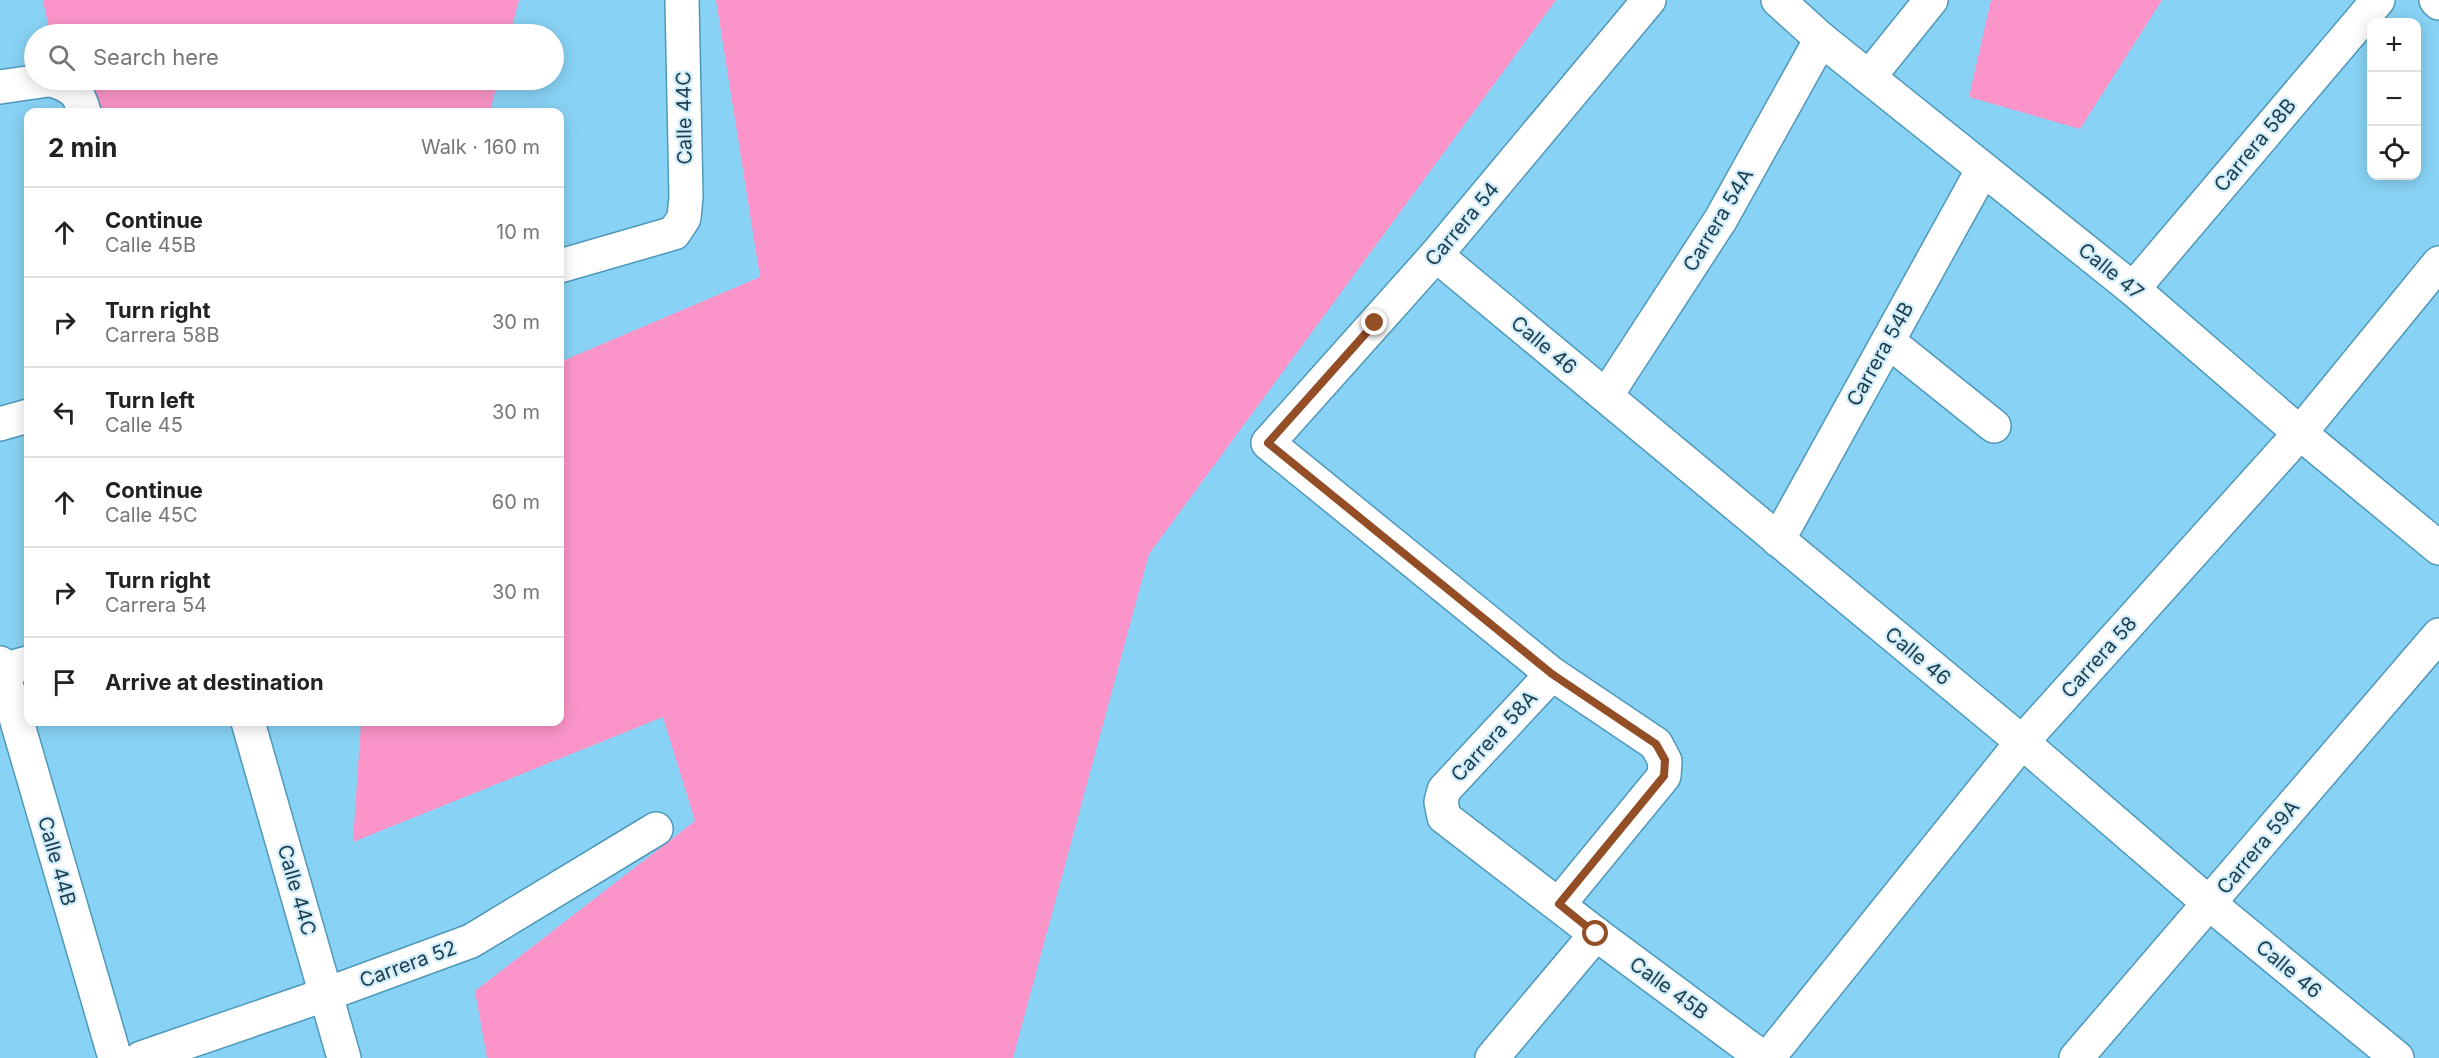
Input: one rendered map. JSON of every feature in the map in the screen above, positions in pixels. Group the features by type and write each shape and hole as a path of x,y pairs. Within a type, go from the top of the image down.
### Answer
{"street":[{"name":"Calle 44C","path":"564,265 674,233 684,218 686,197 682,0"},
{"name":"Carrera 54","path":"1552,674 1268,443 1437,255 1649,0"},
{"name":"Calle 47","path":"1778,0 1821,39 2133,289 2300,433 2439,548"},
{"path":"1869,77 1931,0"},
{"name":"Carrera 58B","path":"2133,289 2378,0"},
{"name":"Carrera 54A","path":"1606,396 1721,219 1821,39"},
{"path":"0,87 24,84"},
{"path":"69,90 80,97 83,108"},
{"name":"Carrera 54B","path":"1778,540 1983,169"},
{"name":"Calle 46","path":"1437,255 2022,742 2210,904 2397,1058"},
{"name":"Carrera 58","path":"1768,1058 2022,742 2300,433 2439,263"},
{"path":"1888,341 1994,426"},
{"path":"0,424 24,417"},
{"name":"Carrera 59A","path":"2086,1054 2210,904 2439,635"},
{"name":"Calle 44B","path":"10,665 24,717"},
{"path":"1552,674 1656,744 1665,760 1664,776 1559,904"},
{"name":"Carrera 58A","path":"1441,802 1444,790 1552,674"},
{"name":"Calle 44B","path":"26,726 115,1058"},
{"name":"Calle 44C","path":"249,726 344,1058"},
{"name":"Calle 45B","path":"1441,802 1444,817 1763,1058"},
{"name":"Carrera 52","path":"141,1058 327,994 471,941 656,829"},
{"path":"1492,1058 1596,934"}],"shaded area":[{"path":"43,0 519,0 513,24 48,24"},
{"path":"716,0 1556,0 1149,554 1013,1058 487,1058 475,991 695,821 663,717 353,842 361,726 564,726 564,360 760,277"},
{"path":"1991,0 2162,0 2080,129 1969,97"},
{"path":"62,90 496,90 491,108 66,108"}],"route":[{"path":"1375,323 1268,443 1552,674 1656,744 1665,760 1664,776 1559,904 1596,934"}]}
